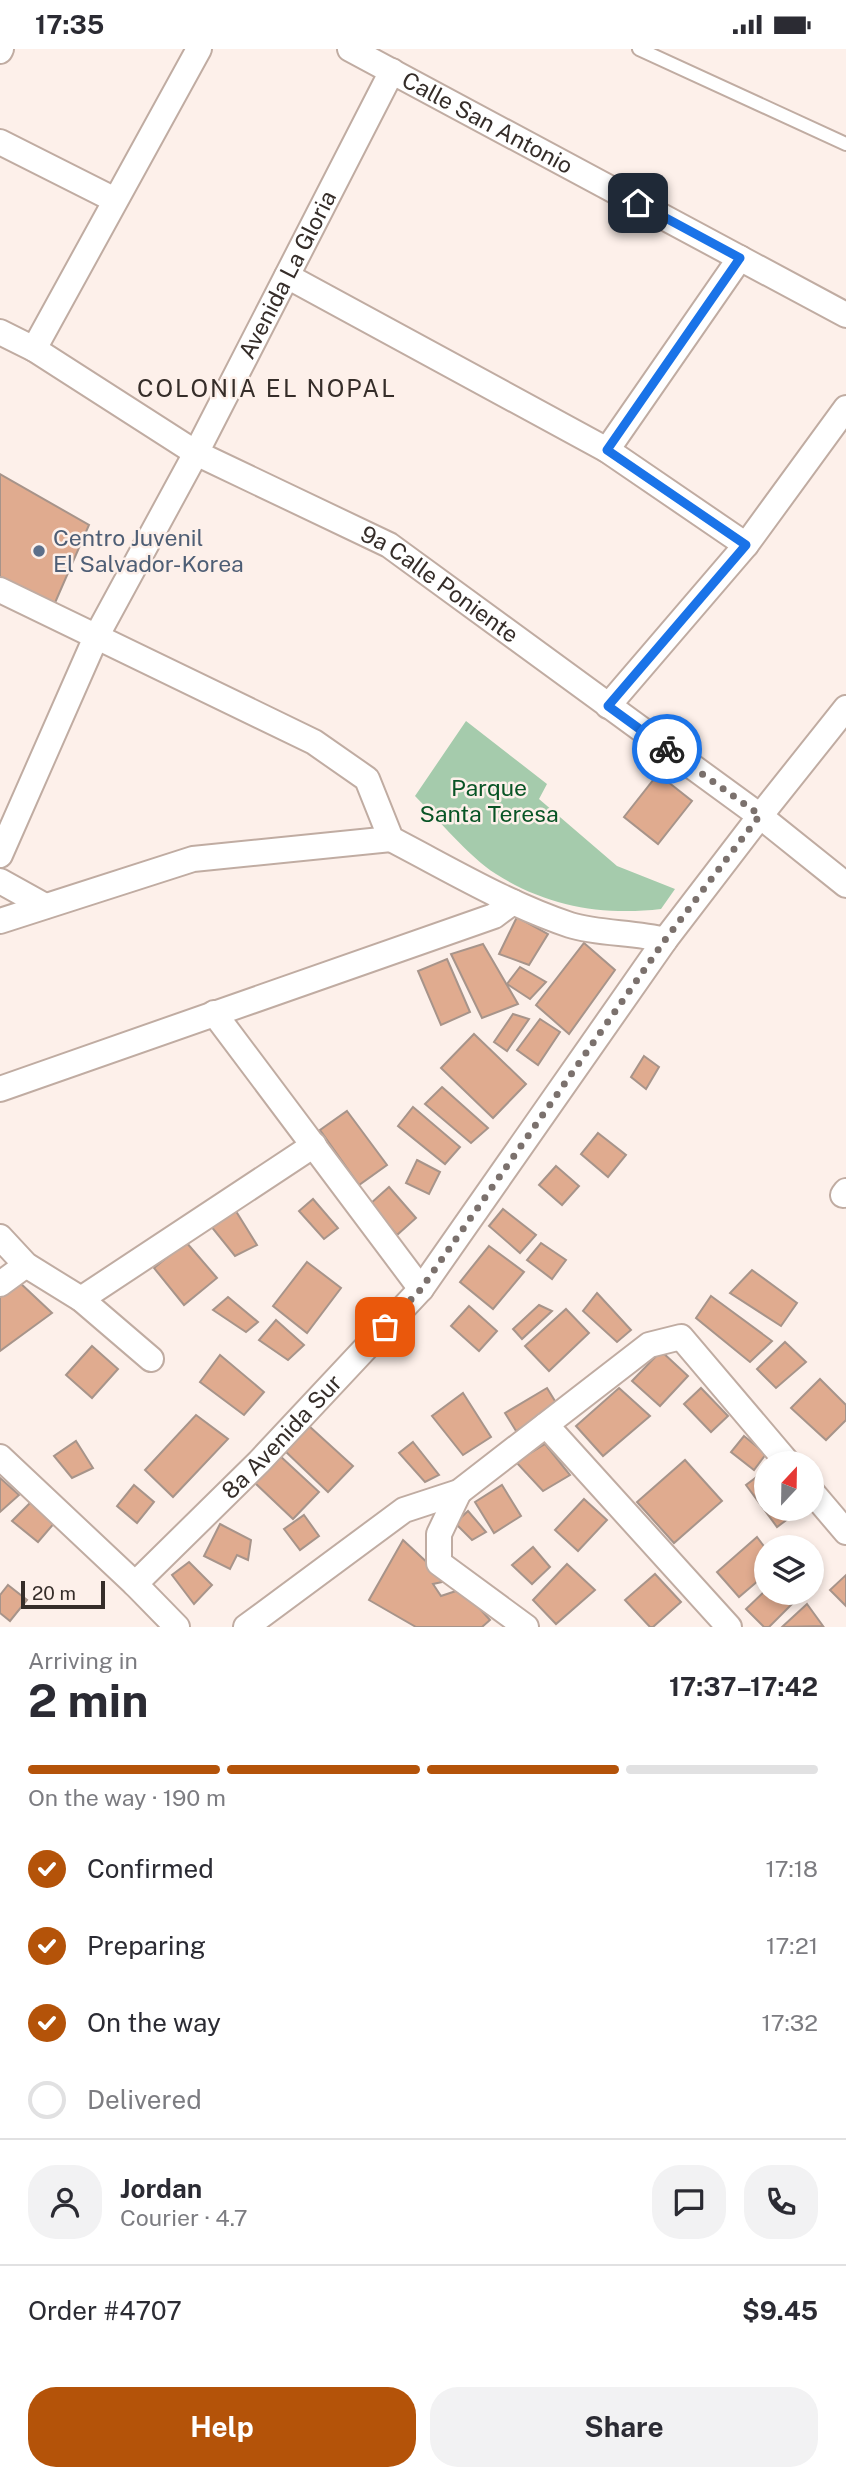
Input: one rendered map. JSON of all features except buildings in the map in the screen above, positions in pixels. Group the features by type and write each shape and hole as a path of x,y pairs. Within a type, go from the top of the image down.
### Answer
{"street":[{"path":"34,349 199,49"},
{"name":"Calle San Antonio","path":"350,49 846,315"},
{"name":"Avenida La Gloria","path":"0,855 96,638 196,453 392,71"},
{"path":"0,142 115,200"},
{"path":"607,450 740,258"},
{"path":"287,276 607,450 746,545"},
{"name":"9a Calle Poniente","path":"0,332 34,349 196,453 388,545 760,815 846,885"},
{"path":"608,706 746,545 846,408"},
{"path":"0,590 314,742 368,779 391,839"},
{"name":"8a Avenida Sur","path":"135,1584 259,1462 421,1289 665,940 846,708"},
{"path":"0,921 193,859 391,839 513,902 572,926 642,934 665,940"},
{"path":"0,881 45,907"},
{"path":"0,1089 494,916 513,902"},
{"path":"215,1013 421,1289"},
{"path":"81,1299 314,1145"},
{"path":"0,1237 26,1265 81,1299 151,1359"},
{"path":"0,1284 26,1265"},
{"path":"246,1627 404,1510 459,1492 649,1345 681,1337 778,1451"},
{"path":"546,1425 729,1627"},
{"path":"0,1457 177,1627"},
{"path":"459,1492 439,1534 439,1563 526,1627"},
{"path":"824,1506 846,1532"}],"lane":[{"path":"639,49 846,144"}],"green space":[{"name":"Parque Santa Teresa","path":"466,721 547,784 539,799 617,866 675,889 661,909 618,911 555,901 496,874 464,848 415,796"}],"way so far":[{"path":"385,1327 421,1289 665,940 760,815 667,749"}],"place":[{"name":"Centro Juvenil El Salvador-Korea","path":"39,551"}],"district":[{"name":"COLONIA EL NOPAL","path":"267,389"}],"route":[{"path":"638,203 740,258 607,450 746,545 608,706 667,749"}]}
